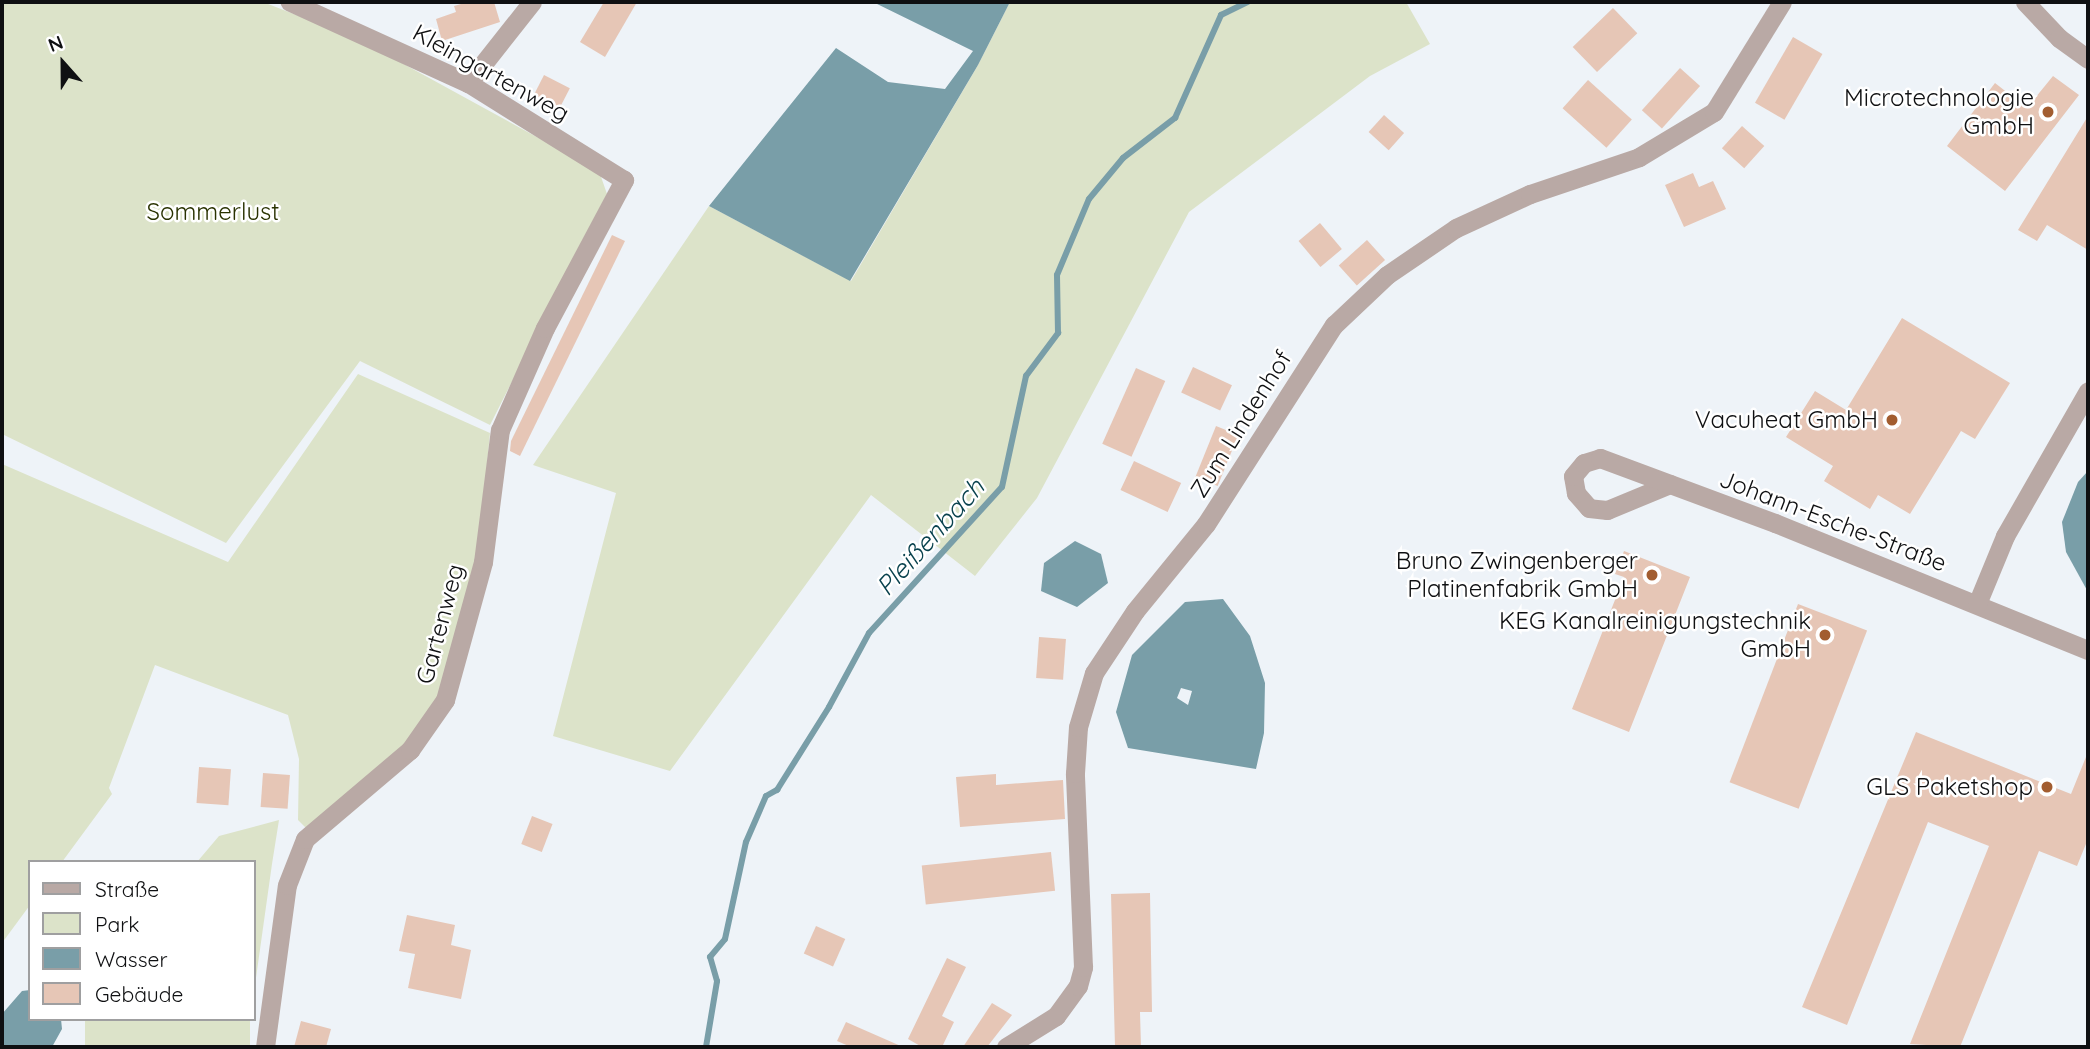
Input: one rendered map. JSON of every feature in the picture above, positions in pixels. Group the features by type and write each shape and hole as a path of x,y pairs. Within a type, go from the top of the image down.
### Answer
{"street":[{"name":"Kleingartenweg","path":"290,2 468,83 624,180"},
{"path":"468,83 532,2"},
{"name":"Zum Lindenhof","path":"1006,1047 1056,1016 1077,986 1083,967 1075,773 1079,727 1094,673 1135,611 1206,524 1334,325 1387,275 1456,228 1530,194 1639,157 1714,112 1782,2"},
{"path":"2025,2 2059,38 2088,60"},
{"name":"Gartenweg","path":"265,1047 287,886 305,839 411,750 445,701 483,562 500,430 545,328 624,180"},
{"path":"1978,604 2005,536 2088,391"},
{"name":"Johann-Esche-Straße","path":"1670,484 1746,506 2088,650"}],"green space":[{"name":"Sommerlust","path":"2,2 263,2 358,39 599,171 607,194 490,425 360,361 226,543 2,434"},
{"path":"1010,2 1406,2 1430,44 1370,76 1189,212 1037,498 975,576 871,495 670,771 553,736 616,493 533,465 709,206 851,281 978,65"},
{"path":"358,374 490,433 478,559 438,702 404,749 306,828 298,820 299,759 288,715 155,665 109,788 112,794 63,860 28,860 28,908 2,943 2,464 228,562"},
{"path":"279,820 256,978 256,860 199,860 219,836"},
{"path":"85,1021 250,1021 250,1047 85,1047"}],"water":[{"path":"873,2 1010,2 978,65 850,281 709,206 836,48 888,82 945,89 973,51"},
{"path":"2088,471 2088,592 2066,552 2062,522 2078,482"},
{"path":"1075,541 1101,554 1108,583 1077,607 1041,591 1044,563"},
{"path":"1223,599 1250,636 1265,683 1264,733 1256,769 1128,748 1116,712 1132,655 1185,602","holes":["1181,688 1192,691 1188,705 1177,698"]},
{"path":"28,990 28,1021 61,1021 62,1029 52,1047 3,1047 2,1014 22,991"}],"building":[{"path":"468,2 494,2 500,22 442,41 436,19 456,12 454,6"},
{"path":"604,2 637,2 605,57 580,42"},
{"path":"1613,8 1637,33 1597,72 1573,47"},
{"path":"1793,37 1822,54 1784,120 1755,103"},
{"path":"1680,68 1700,86 1662,128 1642,110"},
{"path":"544,75 570,88 558,111 532,98"},
{"path":"2053,76 2079,95 2005,191 1947,146 1995,83 2027,108"},
{"path":"1588,80 1632,119 1606,148 1563,108"},
{"path":"1384,115 1404,133 1389,150 1369,132"},
{"path":"2088,116 2088,250 2047,225 2037,241 2018,230"},
{"path":"1742,126 1764,146 1744,168 1722,148"},
{"path":"1693,173 1699,187 1713,181 1726,209 1684,227 1665,185"},
{"path":"1320,223 1342,249 1320,267 1299,241"},
{"path":"612,235 625,241 520,456 510,451 511,441"},
{"path":"1367,240 1385,260 1357,285 1339,265"},
{"name":"Vacuheat GmbH","path":"1902,318 2010,383 1975,439 1961,431 1910,514 1878,495 1870,509 1824,481 1833,466 1786,437 1815,391 1846,410"},
{"path":"1193,367 1232,385 1220,411 1181,392"},
{"path":"1136,368 1165,381 1131,457 1102,444"},
{"path":"1216,426 1238,435 1218,486 1195,477"},
{"path":"1134,461 1181,483 1168,512 1120,490"},
{"path":"1624,551 1690,577 1629,732 1572,709 1624,577 1615,574"},
{"path":"1798,604 1867,631 1799,809 1730,782"},
{"path":"1039,637 1066,639 1063,680 1036,678"},
{"path":"1916,732 2071,794 2088,752 2088,839 2077,866 2039,851 1960,1047 1910,1044 1989,846 1928,822 1847,1025 1802,1007"},
{"path":"199,767 231,769 228,805 196,803"},
{"path":"263,773 290,775 288,809 261,807"},
{"path":"996,774 996,785 1063,780 1065,819 960,827 956,777"},
{"path":"532,816 553,824 542,852 521,844"},
{"path":"1051,852 1055,891 926,904 922,866"},
{"path":"1150,893 1152,1012 1140,1012 1141,1047 1115,1047 1111,894"},
{"path":"407,915 455,925 451,945 471,950 461,999 408,988 415,954 399,951"},
{"path":"816,926 845,939 833,966 804,953"},
{"path":"947,958 966,967 942,1016 954,1022 942,1047 922,1047 908,1039"},
{"path":"992,1003 1012,1015 987,1047 963,1047"},
{"path":"301,1021 331,1029 326,1047 294,1047"},
{"path":"846,1022 903,1047 851,1047 837,1041"}],"waterway":[{"name":"Pleißenbach","path":"706,1047 717,981 710,957 725,939 746,842 766,796 777,790 829,707 869,633 1002,487 1026,376 1058,333 1057,275 1089,199 1123,158 1175,118 1221,15 1248,2"}],"place":[{"name":"Microtechnologie GmbH","path":"2048,112"},
{"name":"Vacuheat GmbH","path":"1892,420"},
{"name":"Bruno Zwingenberger Platinenfabrik GmbH","path":"1652,575"},
{"name":"KEG Kanalreinigungstechnik GmbH","path":"1825,635"},
{"name":"GLS Paketshop","path":"2047,787"}]}
